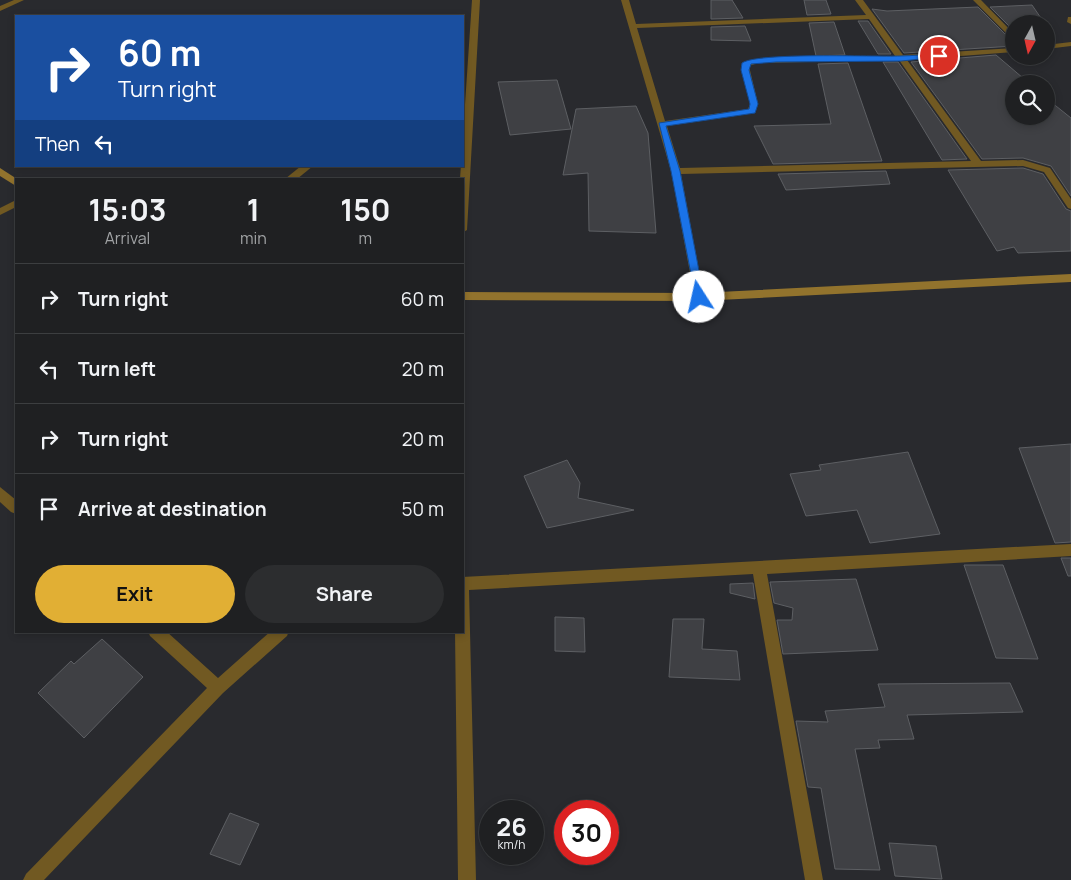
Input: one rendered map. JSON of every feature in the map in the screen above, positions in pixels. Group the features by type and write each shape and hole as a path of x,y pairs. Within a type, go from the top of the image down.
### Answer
{"main road":[{"path":"0,171 15,182"},
{"path":"464,296 699,297 1071,278"}],"street":[{"path":"0,9 20,0"},
{"path":"464,200 476,0"},
{"path":"625,0 676,171 699,297"},
{"path":"859,0 978,164"},
{"path":"977,0 1005,30"},
{"path":"632,26 872,17"},
{"path":"1055,46 1071,44"},
{"path":"464,56 474,49"},
{"path":"662,124 752,111 754,104 745,70 745,65 749,62 901,58 1005,51"},
{"path":"676,171 1023,163 1039,166 1047,170 1071,206"},
{"path":"291,178 307,167"},
{"path":"0,212 15,204"},
{"path":"0,493 15,507"},
{"path":"464,584 1071,550"},
{"path":"759,567 814,880"},
{"path":"156,633 218,688"},
{"path":"32,880 218,688 280,633"},
{"path":"463,633 467,880"}],"building":[{"path":"711,0 732,0 743,18 711,19"},
{"path":"804,0 826,0 831,14 807,15"},
{"path":"1032,5 1039,15 1005,15 1005,22 990,7"},
{"path":"978,7 1005,34 1005,47 904,53 872,9 887,11"},
{"path":"858,21 868,21 891,54 878,54"},
{"path":"834,22 845,55 816,56 809,23"},
{"path":"745,26 751,41 711,40 711,27"},
{"path":"996,55 1005,63 1005,65 1008,65 1019,75 1005,75 1005,125 1055,125 1055,105 1071,118 1071,196 1051,166 1023,158 982,159 911,62"},
{"path":"883,62 898,62 967,159 942,160"},
{"path":"848,63 882,161 773,164 754,126 831,124 818,64"},
{"path":"557,80 571,129 510,135 498,82"},
{"path":"636,106 648,133 656,233 589,231 588,173 563,175 576,109"},
{"path":"1023,168 1043,174 1066,209 1071,211 1071,251 1018,253 1014,247 997,251 948,170"},
{"path":"886,171 890,184 786,190 778,174"},
{"path":"1071,444 1071,542 1055,543 1019,448"},
{"path":"908,452 940,534 870,543 857,510 806,516 790,474 821,470 819,465"},
{"path":"567,460 580,483 578,498 634,510 547,528 524,476"},
{"path":"1061,558 1071,558 1071,576 1068,576"},
{"path":"964,565 1003,565 1038,659 996,658"},
{"path":"856,579 878,650 783,654 777,620 792,620 793,608 774,603 770,582"},
{"path":"753,583 755,599 730,593 730,584"},
{"path":"555,617 584,618 585,652 555,651"},
{"path":"673,619 704,619 702,649 737,651 740,680 669,677"},
{"path":"102,639 143,677 84,738 38,693 71,661 74,664"},
{"path":"1010,683 1023,712 907,715 914,739 878,740 880,748 855,749 880,870 835,869 821,788 808,787 796,721 828,722 825,711 885,707 878,684"},
{"path":"230,813 259,824 240,865 210,854"},
{"path":"889,843 936,846 942,879 895,876"}],"route":[{"path":"699,297 676,171 662,124 742,114 752,111 754,104 745,65 757,60 939,56"}]}
